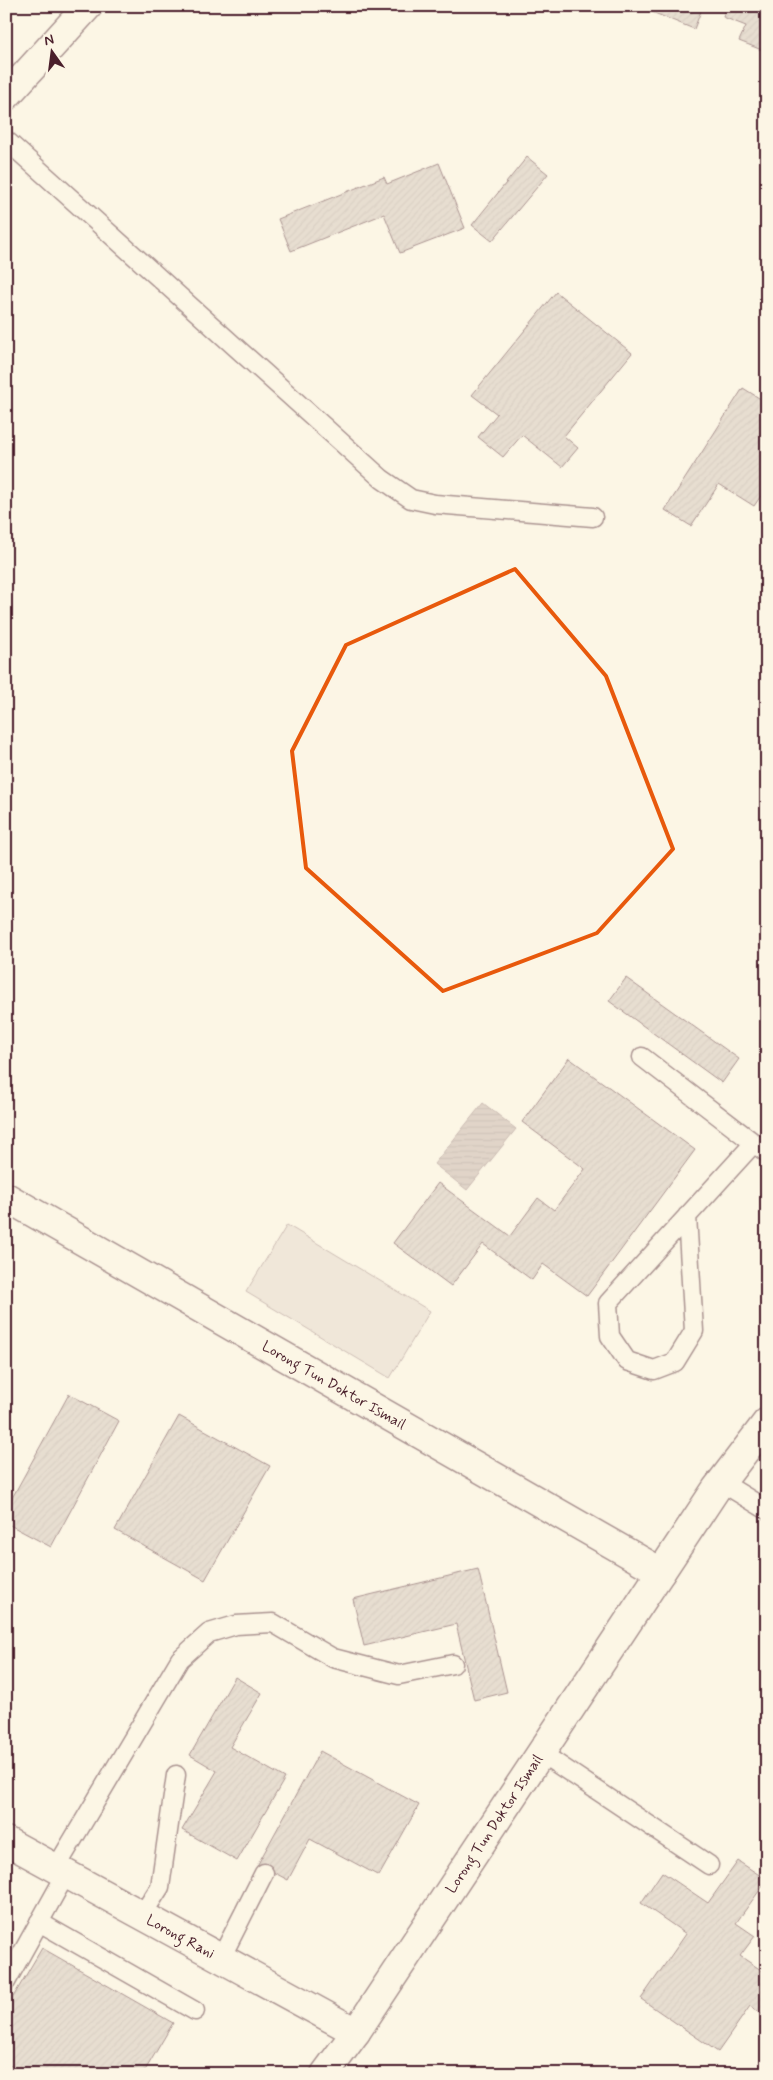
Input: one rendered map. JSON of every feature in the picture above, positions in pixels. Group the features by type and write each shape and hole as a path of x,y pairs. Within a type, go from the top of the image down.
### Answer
{"street":[{"path":"6,96 88,6"},
{"name":"Lorong Tun Doktor Ismail","path":"6,1197 661,1572"},
{"name":"Lorong Tun Doktor Ismail","path":"325,2074 356,2032 721,1482 767,1422"},
{"name":"Lorong Rani","path":"6,1841 356,2032"}],"lane":[{"path":"6,140 382,479 411,499 436,504 593,517"},
{"path":"642,1057 760,1148 687,1216 608,1303 610,1336 627,1361 654,1370 675,1362 694,1331 687,1216"},
{"path":"721,1482 767,1510"},
{"path":"6,1982 39,1922 61,1871 180,1659 209,1633 236,1625 273,1623 333,1658 399,1675 453,1664"},
{"path":"541,1754 709,1865"},
{"path":"142,1915 160,1887 176,1774"},
{"path":"221,1958 264,1873"},
{"path":"39,1922 195,2012"}],"highlighted area":[{"path":"515,569 606,676 673,849 597,933 443,991 306,868 292,751 346,645"}],"shaded area":[{"path":"483,1103 516,1129 467,1190 434,1164"},
{"path":"287,1225 430,1311 390,1378 246,1292"}],"building":[{"path":"637,6 703,6 694,29"},
{"path":"727,6 767,6 767,52 739,41 746,26 723,17"},
{"path":"527,157 548,174 492,241 472,225"},
{"path":"439,163 465,228 400,253 384,214 291,251 278,219 384,177 387,184"},
{"path":"556,292 632,353 564,436 578,448 562,467 522,435 503,457 478,437 497,414 472,395"},
{"path":"743,388 767,403 767,487 754,506 719,484 691,526 665,510"},
{"path":"626,978 739,1059 722,1083 609,1001"},
{"path":"569,1058 695,1150 587,1296 543,1264 532,1280 483,1244 451,1286 393,1243 438,1183 510,1236 538,1198 554,1210 585,1169 522,1122"},
{"path":"69,1394 119,1421 51,1547 6,1523 6,1509"},
{"path":"179,1416 270,1466 205,1580 115,1530"},
{"path":"478,1569 507,1692 474,1700 456,1624 364,1646 353,1599"},
{"path":"235,1677 262,1693 230,1747 285,1778 237,1861 182,1830 217,1771 190,1755"},
{"path":"320,1751 419,1805 379,1876 310,1839 288,1880 258,1864"},
{"path":"738,1861 767,1880 736,1923 755,1936 740,1956 767,1974 767,2018 750,2006 718,2052 641,1999 686,1934 641,1903 662,1872 708,1903"},
{"path":"42,1948 173,2023 143,2074 24,2074 6,2063 6,2009"}]}
